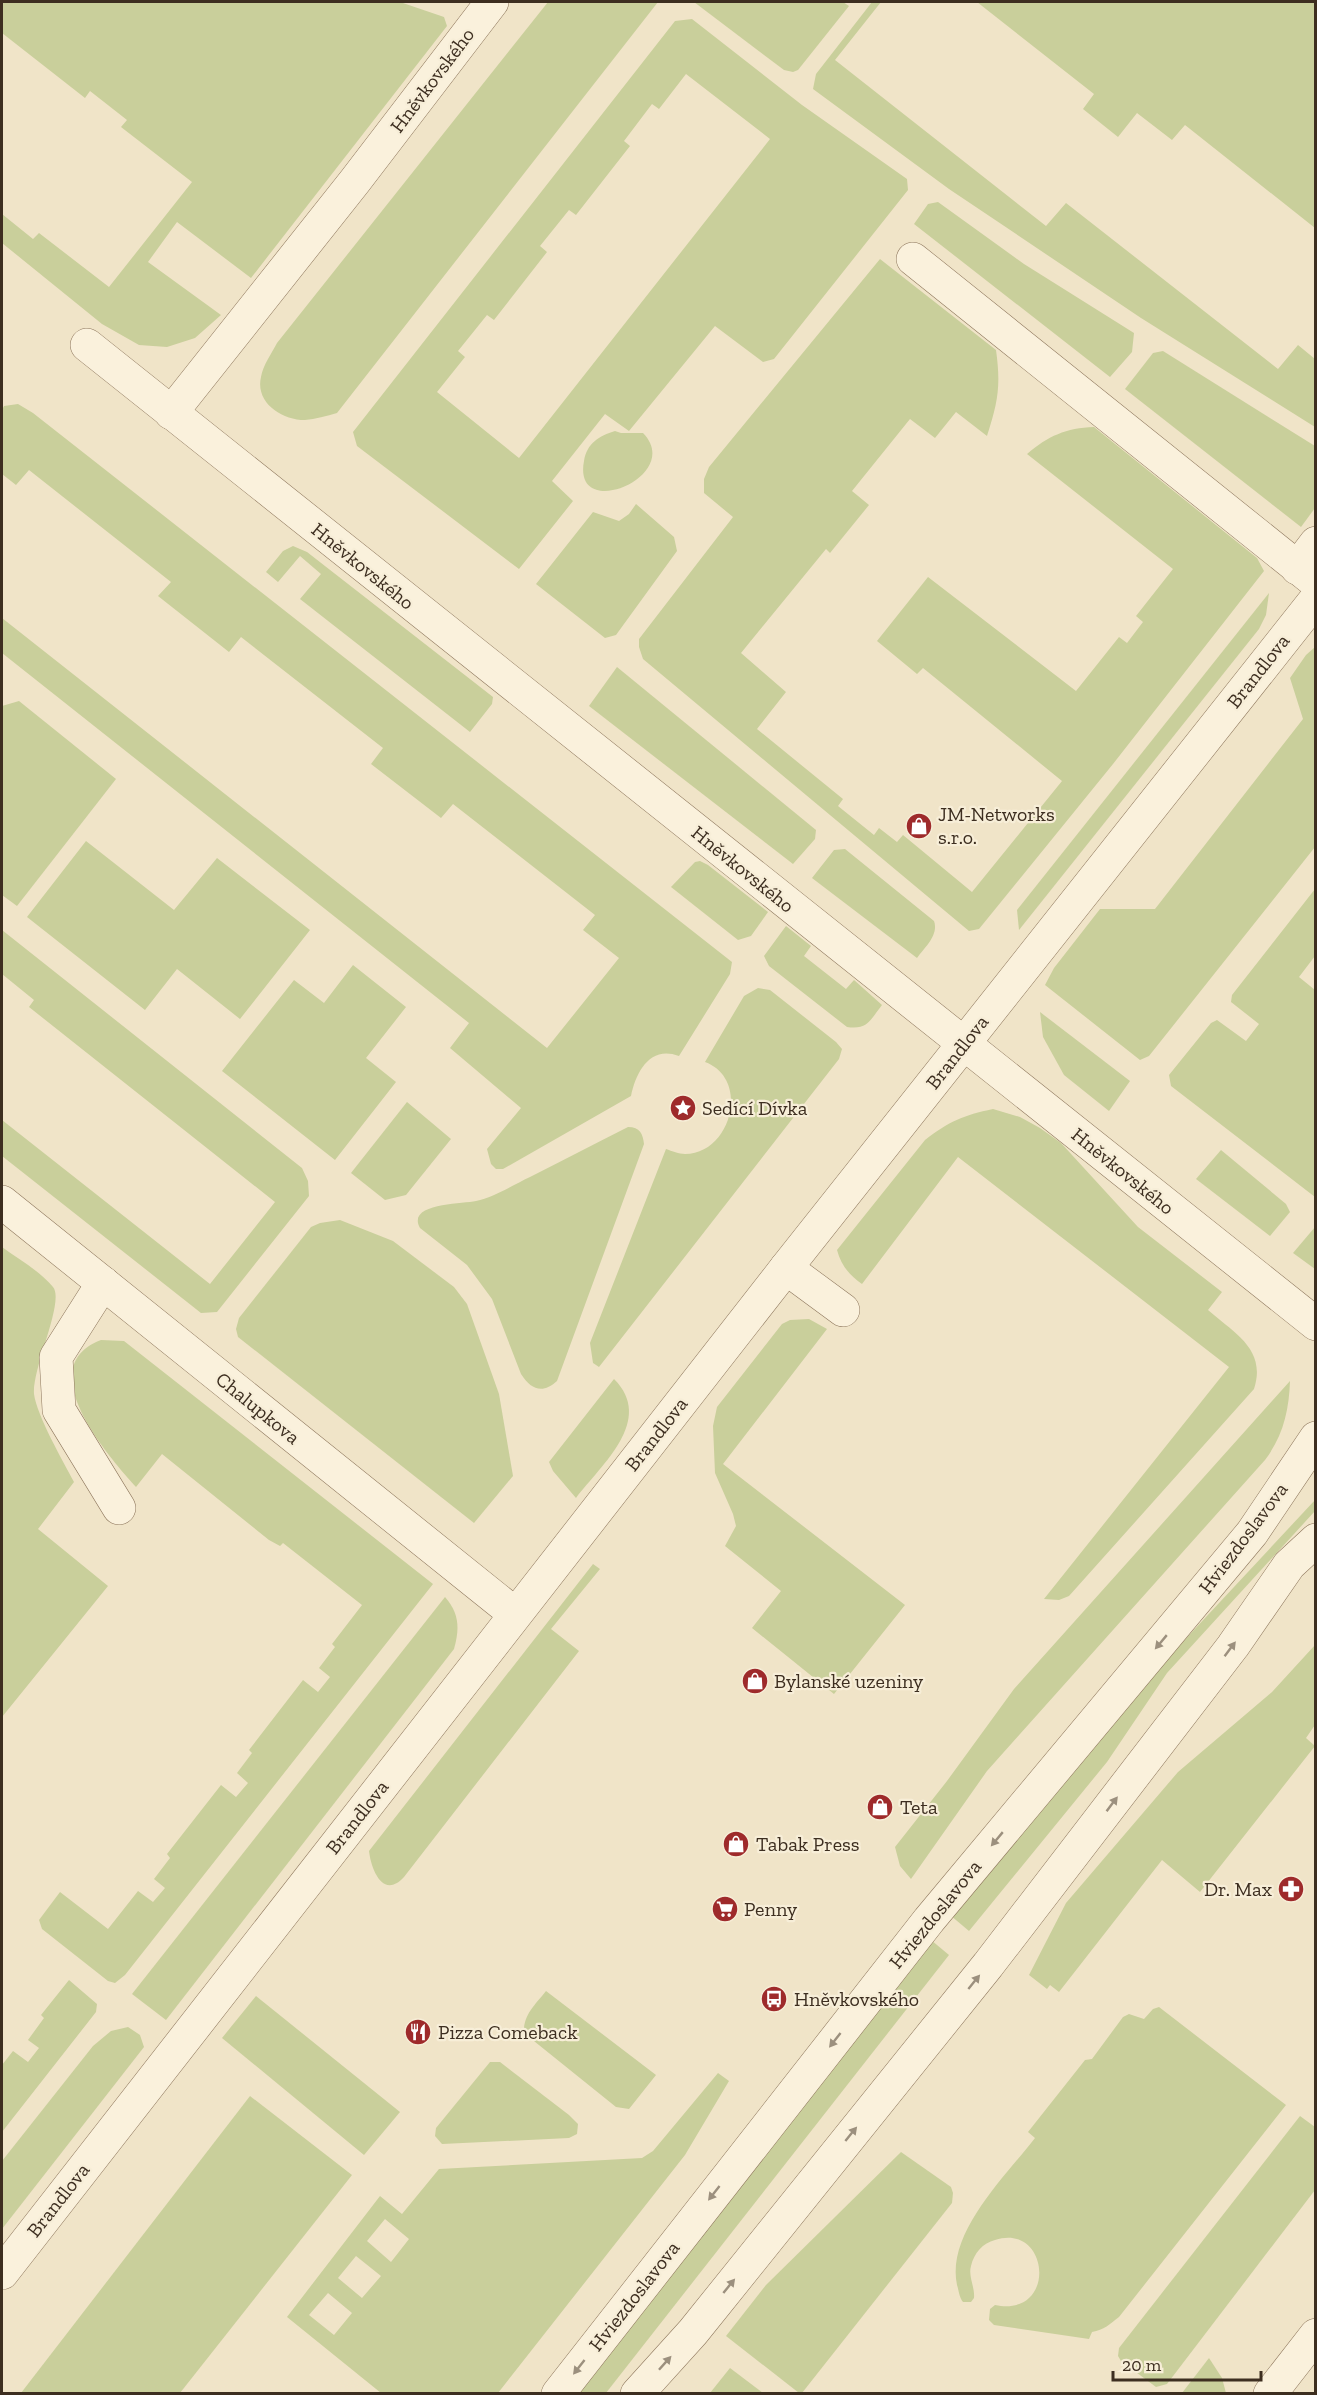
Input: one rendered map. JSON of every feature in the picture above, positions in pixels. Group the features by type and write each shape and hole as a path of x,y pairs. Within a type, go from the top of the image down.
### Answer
{"street":[{"name":"Hněvkovského","path":"171,413 355,181 492,2"},
{"path":"913,259 1309,565"},
{"name":"Hněvkovského","path":"87,345 1316,1324"},
{"name":"Brandlova","path":"2,2273 786,1268 1316,599"},
{"name":"Chalupkova","path":"2,1202 515,1614"},
{"path":"786,1268 843,1310"},
{"path":"103,1283 56,1357 59,1410 119,1508"},
{"name":"Hviezdoslavova","path":"558,2394 929,1920 1252,1533 1316,1438"},
{"path":"637,2394 693,2332 988,1965 1233,1646 1289,1565 1316,1540"},
{"path":"1270,2394 1316,2335"}],"green space":[{"path":"2,2 400,2 444,17 447,26 251,278 177,222 148,262 221,315 195,338 167,347 139,345 102,324 2,243 2,214 33,239 39,233 109,287 192,182 121,127 127,120 90,91 85,98 2,33"},
{"path":"548,2 658,2 337,413 305,420 279,413 266,402 260,386 264,368 277,343"},
{"path":"694,2 843,2 849,6 798,70 793,72 784,70"},
{"path":"872,2 881,2 835,60 1046,226 1066,203 1278,369 1298,345 1315,359 1315,427 1141,318 949,189 813,89 816,74"},
{"path":"977,2 1315,2 1315,228 1185,125 1172,140 1137,113 1118,137 1083,109 1094,94"},
{"path":"692,19 802,105 907,179 908,190 774,359 763,362 715,326 629,431 605,414 552,481 573,501 519,569 357,446 353,432 675,21","holes":["686,74 770,139 519,458 437,392 465,357 458,351 487,315 494,320 547,252 540,246 569,210 576,215 630,146 624,141 652,104 659,109"]},
{"path":"938,202 1024,264 1134,333 1132,352 1110,377 914,224 928,204"},
{"path":"880,259 996,350 998,384 994,413 987,436 956,412 935,438 910,419 852,491 869,505 830,553 826,549 741,653 786,692 757,729 843,799 838,806 874,835 879,828 897,842 903,835 972,892 1062,781 923,668 917,674 877,641 928,577 1076,691 1119,637 1127,643 1143,622 1136,616 1173,569 1027,454 1042,442 1066,431 1094,427 1257,558 1264,571 1113,764 979,929 969,931 643,659 639,647 639,639 733,517 704,493 704,479 709,467"},
{"path":"1163,351 1315,446 1315,508 1301,527 1125,389 1153,353"},
{"path":"18,404 33,413 732,962 730,974 679,1056 660,1054 652,1057 641,1070 631,1096 503,1169 496,1169 491,1164 487,1149 521,1108 450,1048 469,1023 2,653 2,618 547,1048 619,958 583,930 595,915 453,804 441,818 371,764 383,748 241,637 229,652 158,596 171,582 29,470 16,485 2,474 2,410 4,406"},
{"path":"615,431 643,433 652,449 650,464 640,477 625,486 608,491 594,489 585,479 584,461 588,449 604,435"},
{"path":"636,504 674,537 677,551 616,635 605,638 536,584 593,512 619,521 629,514"},
{"path":"293,546 307,552 493,697 492,704 470,732 300,599 321,574 300,556 278,582 266,572 283,551"},
{"path":"1269,593 1266,615 1259,629 1019,930 1017,910"},
{"path":"1315,647 1315,847 1149,1056 1140,1060 1045,985 1054,968 1100,909 1155,909 1303,719 1290,678 1306,655"},
{"path":"617,667 816,830 815,839 793,864 589,706"},
{"path":"19,701 116,779 17,906 2,895 2,706"},
{"path":"86,841 174,910 217,858 310,930 240,1019 177,969 145,1010 27,917"},
{"path":"845,849 934,921 933,936 917,958 812,878 834,850"},
{"path":"700,861 768,912 751,936 738,940 671,887 695,862"},
{"path":"1315,889 1315,956 1299,977 1315,990 1315,1197 1171,1086 1169,1075 1211,1023 1217,1020 1246,1041 1259,1024 1231,1002 1232,995"},
{"path":"786,926 811,946 804,956 846,989 854,980 882,1005 868,1023 860,1027 847,1027 769,966 764,956"},
{"path":"2,930 302,1168 308,1181 309,1196 217,1312 201,1313 2,1156 2,1120 210,1284 275,1202 29,1007 34,1000 2,974"},
{"path":"353,965 406,1007 366,1058 396,1082 335,1160 222,1071 294,980 324,1003"},
{"path":"758,988 770,990 836,1042 842,1049 839,1059 599,1367 593,1363 590,1343 666,1149 685,1154 701,1151 714,1142 724,1129 730,1114 731,1099 728,1084 719,1071 705,1062 744,996"},
{"path":"1040,1012 1130,1081 1109,1111 1064,1075 1043,1037"},
{"path":"407,1102 451,1139 406,1195 385,1200 351,1173"},
{"path":"993,1109 1020,1117 1061,1143 1138,1227 1222,1292 1208,1310 1246,1343 1256,1363 1257,1375 1254,1389 1069,1596 1059,1600 1044,1599 1229,1367 958,1157 862,1284 849,1273 837,1250 925,1140 957,1120"},
{"path":"628,1127 640,1132 644,1144 557,1381 547,1388 533,1387 521,1374 492,1299 467,1265 420,1228 418,1220 421,1214 428,1209 476,1201 497,1194"},
{"path":"1221,1150 1286,1204 1290,1212 1270,1236 1196,1179"},
{"path":"340,1220 393,1241 454,1287 467,1304 499,1394 513,1476 474,1523 238,1337 236,1329 239,1318 311,1227"},
{"path":"1315,1227 1315,1269 1293,1253"},
{"path":"2,1247 42,1276 53,1287 56,1295 34,1394 45,1426 74,1482 38,1529 108,1586 2,1717"},
{"path":"809,1319 827,1329 723,1464 905,1605 834,1694 752,1628 781,1591 725,1546 736,1526 715,1473 713,1426 717,1407 782,1324 790,1320"},
{"path":"101,1340 124,1341 433,1584 125,1975 115,1983 108,1981 42,1929 39,1920 60,1892 108,1929 138,1891 153,1902 165,1888 154,1879 170,1858 167,1854 221,1785 236,1797 248,1783 237,1773 252,1753 249,1750 303,1680 318,1692 330,1677 319,1668 335,1647 332,1644 362,1605 283,1543 280,1546 269,1540 162,1454 136,1487 94,1434 81,1412 73,1390 73,1370 81,1353"},
{"path":"614,1379 625,1394 629,1410 627,1426 610,1456 576,1498 553,1471 549,1462"},
{"path":"1290,1381 1284,1423 1265,1460 987,1771 911,1879 900,1866 895,1847 947,1781 1014,1689"},
{"path":"1315,1500 1315,1511 1167,1673 1107,1762 969,1931 950,1915 1178,1647"},
{"path":"593,1564 600,1569 551,1629 579,1651 404,1877 397,1883 384,1884 375,1873 369,1851"},
{"path":"445,1597 456,1615 457,1634 454,1649 166,2020 132,1994"},
{"path":"1315,1645 1315,1725 1306,1738 1315,1746 1200,1892 1162,1860 1059,1992 1050,1985 1047,1989 1029,1975 1066,1903 1178,1772 1272,1692"},
{"path":"931,1940 949,1955 606,2393 576,2394"},
{"path":"69,1980 97,2004 96,2012 2,2132 2,2065 13,2051 28,2062 39,2048 28,2040 44,2018 41,2015"},
{"path":"546,1991 656,2075 629,2109 616,2107 524,2033 528,2015"},
{"path":"256,1996 400,2112 364,2155 222,2038"},
{"path":"1159,2007 1286,2105 1119,2317 1110,2324 1092,2332 1089,2339 994,2325 989,2320 990,2309 995,2305 1015,2305 1029,2298 1037,2285 1039,2271 1036,2256 1027,2244 1013,2238 995,2240 983,2246 971,2266 974,2298 971,2302 963,2302 957,2285 956,2265 960,2246 969,2226 994,2188 1035,2138 1028,2132 1085,2060 1092,2059 1123,2017 1129,2014 1144,2019 1153,2009"},
{"path":"128,2027 140,2035 144,2047 2,2229 2,2161 93,2046 111,2031"},
{"path":"490,2062 500,2062 569,2115 578,2124 577,2134 569,2138 442,2144 435,2136 436,2128"},
{"path":"718,2073 729,2081 685,2155 498,2393 381,2393 287,2317 380,2196 402,2214 439,2169 642,2158 653,2151","holes":["385,2219 409,2239 391,2262 367,2241","356,2256 381,2276 362,2298 338,2278","328,2293 352,2313 334,2335 309,2315"]},
{"path":"250,2096 352,2175 180,2393 21,2393"},
{"path":"1300,2116 1315,2127 1315,2190 1167,2384 1156,2387 1121,2361 1118,2356 1119,2348"},
{"path":"901,2152 951,2187 952,2203 802,2393 799,2393 726,2336 766,2285"},
{"path":"1209,2358 1222,2378 1226,2393 1182,2393"},
{"path":"730,2368 763,2393 710,2393"}],"place":[{"name":"JM-Networks s.r.o.","path":"919,826"},
{"name":"Sedící Dívka","path":"683,1108"},
{"name":"Bylanské uzeniny","path":"755,1681"},
{"name":"Teta","path":"880,1807"},
{"name":"Tabak Press","path":"736,1844"},
{"name":"Dr. Max","path":"1291,1889"},
{"name":"Penny","path":"725,1909"},
{"name":"Hněvkovského","path":"774,1999"},
{"name":"Pizza Comeback","path":"418,2032"}]}
